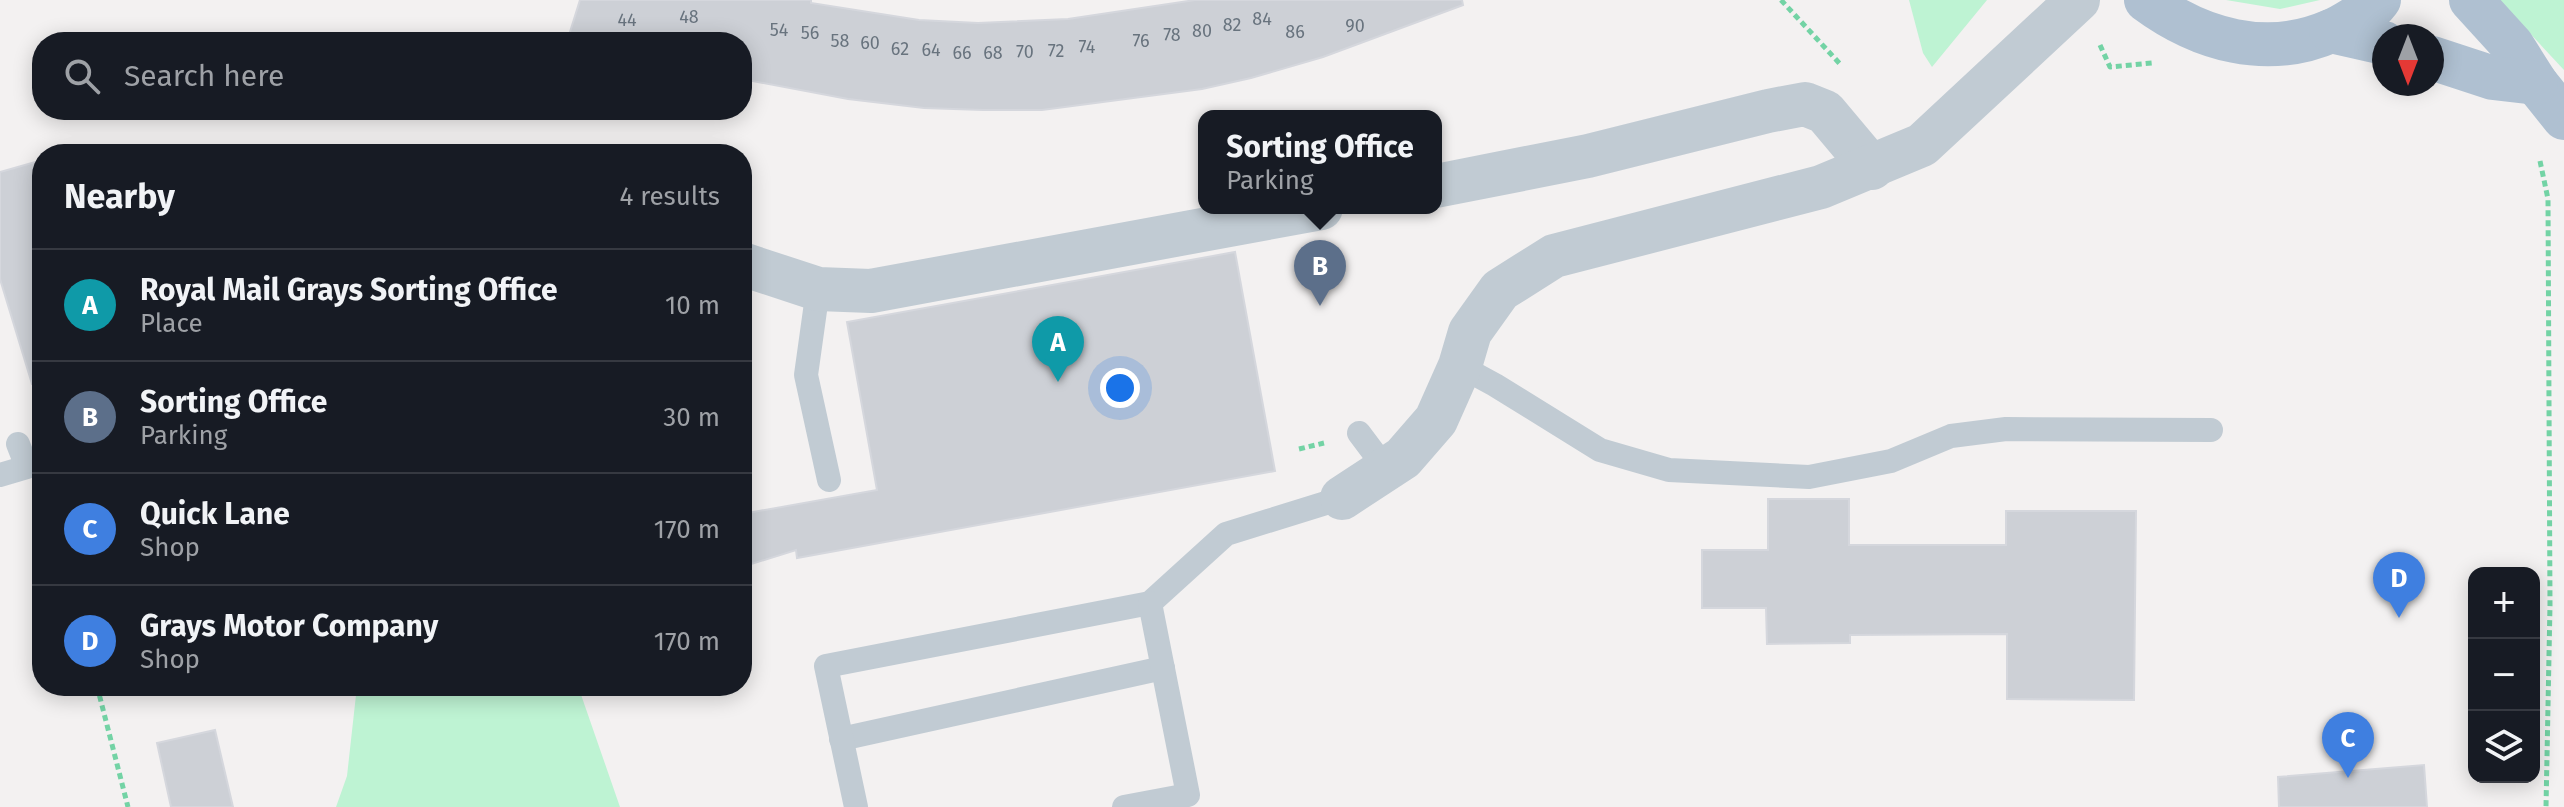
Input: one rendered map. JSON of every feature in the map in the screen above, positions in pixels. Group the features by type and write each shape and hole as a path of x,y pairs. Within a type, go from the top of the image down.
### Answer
{"main road":[{"path":"2146,0 2205,35 2251,45 2288,44 2331,31 2379,0"},
{"path":"2471,0 2512,45 2536,83 2564,118"},
{"path":"2331,31 2372,40"},
{"path":"2444,62 2493,78 2536,83"}],"street":[{"path":"1342,498 1403,458 1436,420 1460,366 1470,332 1500,290 1554,256 1821,187 1922,145 2078,0"},
{"path":"1442,185 1588,156 1805,104 1825,112 1872,168"},
{"path":"752,267 818,289 871,291 1288,214"}],"lane":[{"path":"818,289 806,375 829,480"},
{"path":"1460,366 1600,450 1669,470 1809,477 1891,461 1951,436 2006,429 2211,430"},
{"path":"1359,433 1386,469"},
{"path":"0,475 29,458"},
{"path":"856,807 826,666 1150,603 1226,534 1342,498"},
{"path":"1124,807 1188,795 1150,603"},
{"path":"841,739 1163,668"}],"path":[{"path":"1781,0 1852,75"},
{"path":"2105,56 2110,67 2157,62"},
{"path":"2534,152 2542,164 2548,199 2550,605 2546,807"},
{"path":"100,696 128,807"}],"green space":[{"path":"1909,0 1987,0 1932,67 1923,53"},
{"path":"2226,0 2320,0 2280,9"},
{"path":"2499,0 2564,0 2564,70"},
{"path":"356,696 581,696 620,807 336,807 347,776"}],"building":[{"path":"580,0 811,0 811,3 919,20 978,23 1068,19 1195,0 1462,0 1463,5 1323,57 1251,78 1202,89 1042,110 924,108 848,99 752,81 752,32 570,32"},
{"path":"32,163 32,384 0,279 0,172"},
{"path":"1235,252 1275,471 797,558 796,550 752,564 752,512 877,490 847,322"},
{"path":"1768,499 1849,499 1849,545 2006,545 2006,511 2136,511 2134,700 2007,699 2007,634 1850,635 1850,643 1767,644 1766,608 1702,608 1702,550 1768,550"},
{"path":"215,730 233,807 171,807 157,743"},
{"path":"2424,765 2427,807 2279,807 2278,777"}],"place":[{"name":"Sorting Office","path":"1320,306"},
{"name":"Royal Mail Grays Sorting Office","path":"1058,382"},
{"name":"Grays Motor Company","path":"2399,618"},
{"name":"Quick Lane","path":"2348,778"}]}
